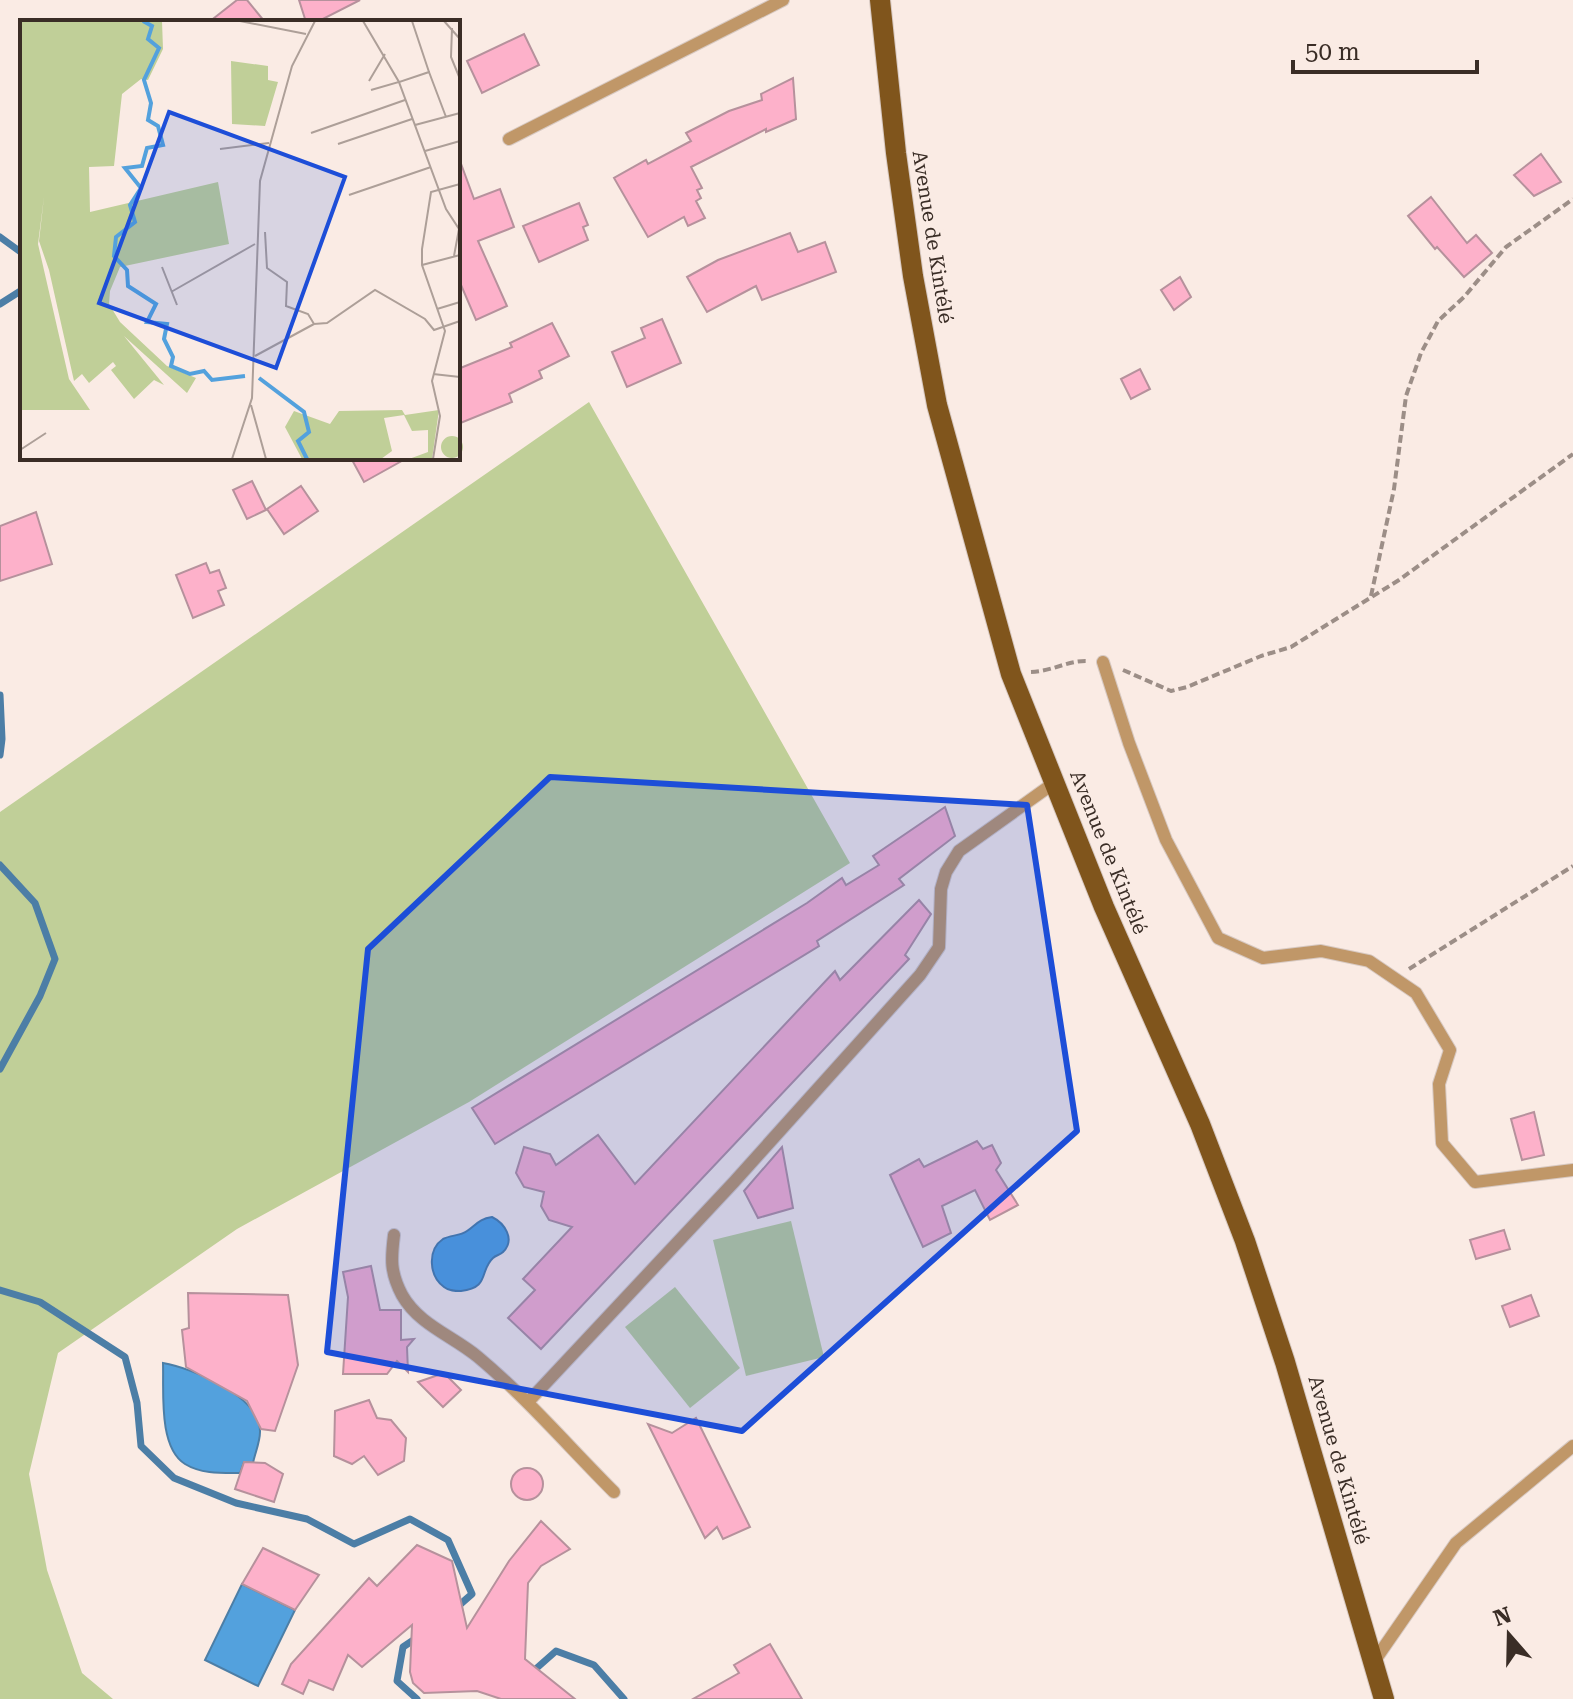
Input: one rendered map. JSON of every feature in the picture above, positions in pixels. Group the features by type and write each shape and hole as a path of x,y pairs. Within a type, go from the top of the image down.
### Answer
{"main road":[{"name":"Avenue de Kintélé","path":"880,0 913,276 937,405 1011,674 1104,907 1200,1124 1245,1241 1285,1362 1384,1699"}],"lane":[{"path":"509,139 783,0"},
{"path":"1103,662 1129,743 1166,840 1218,938 1263,958 1321,951 1369,961 1416,993 1450,1050 1439,1084 1442,1143 1475,1182 1573,1170"},
{"path":"528,1402 734,1182 920,975 939,947 941,889 946,872 959,851 1054,783"},
{"path":"394,1235 390,1264 403,1296 425,1323 475,1354 528,1402 614,1492"},
{"path":"1373,1663 1456,1543 1573,1446"}],"path":[{"path":"1371,596 1394,489 1406,396 1426,342 1438,321 1464,297 1506,247 1573,199"},
{"path":"1011,674 1051,671 1074,660 1103,662 1171,691 1291,647 1399,580 1573,454"},
{"path":"1394,978 1573,866"}],"highlighted area":[{"path":"550,777 1027,805 1077,1131 742,1431 327,1352 368,949"}],"green space":[{"path":"589,402 850,863 469,1102 237,1229 58,1353 29,1474 47,1570 82,1673 113,1699 0,1699 0,812"},
{"path":"791,1221 824,1357 746,1376 713,1240"},
{"path":"675,1287 740,1368 690,1408 625,1327"}],"water":[{"path":"492,1217 507,1232 507,1247 489,1263 476,1286 461,1291 446,1288 433,1270 434,1250 443,1239 464,1233 481,1220"},
{"path":"163,1363 191,1371 223,1386 249,1407 257,1419 260,1432 253,1463 244,1462 240,1473 212,1472 191,1467 176,1456 170,1445 164,1418"},
{"path":"242,1584 295,1610 258,1686 205,1660"}],"building":[{"path":"237,0 247,0 263,20 212,20"},
{"path":"299,0 360,0 321,20 305,20"},
{"path":"524,34 539,65 482,93 467,61"},
{"path":"793,78 796,119 766,132 766,129 691,167 702,188 697,190 701,198 696,201 705,218 688,226 684,217 648,237 614,178 691,141 686,133 729,111 762,100 761,94"},
{"path":"1541,154 1561,182 1534,196 1514,175"},
{"path":"460,161 474,199 500,189 514,227 478,241 507,306 476,320 460,283"},
{"path":"1431,197 1467,243 1476,235 1492,253 1464,277 1437,247 1435,249 1408,216"},
{"path":"579,203 588,225 583,227 588,240 539,262 523,226"},
{"path":"790,233 798,252 825,242 836,272 762,300 756,286 707,312 687,277 718,260"},
{"path":"1180,277 1191,297 1174,310 1161,290"},
{"path":"662,319 681,363 627,387 612,352 645,338 641,328"},
{"path":"552,323 569,356 539,371 542,378 509,394 512,402 460,423 460,368 512,347 510,343"},
{"path":"1140,369 1150,389 1131,399 1121,379"},
{"path":"352,460 403,460 364,482"},
{"path":"252,481 266,510 247,519 233,490"},
{"path":"301,486 318,511 284,534 267,509"},
{"path":"36,512 52,564 0,581 0,526"},
{"path":"206,563 210,573 219,570 226,588 218,591 224,605 193,618 176,575"},
{"path":"945,807 955,836 899,879 904,885 817,941 819,946 495,1144 472,1108 807,903 842,878 846,885 879,865 873,856"},
{"path":"919,900 931,914 905,955 909,959 541,1349 508,1318 535,1290 523,1279 572,1227 549,1220 541,1206 544,1192 524,1187 516,1173 524,1147 550,1154 556,1165 598,1135 635,1184 835,971 840,980"},
{"path":"1534,1112 1544,1155 1522,1160 1511,1119"},
{"path":"977,1141 983,1149 992,1145 1001,1163 996,1170 1018,1205 990,1220 975,1190 942,1206 951,1233 923,1247 890,1175 919,1159 924,1167"},
{"path":"782,1147 793,1208 758,1218 744,1191"},
{"path":"1504,1230 1510,1249 1476,1259 1470,1240"},
{"path":"371,1266 380,1310 401,1310 401,1340 414,1339 407,1347 408,1372 397,1361 387,1374 343,1374 348,1297 343,1272"},
{"path":"188,1293 288,1295 298,1365 275,1431 261,1429 247,1401 186,1367 182,1330 189,1328"},
{"path":"1531,1295 1539,1316 1510,1327 1502,1306"},
{"path":"444,1373 461,1390 443,1407 418,1382"},
{"path":"369,1400 377,1418 391,1420 406,1438 404,1461 378,1475 364,1456 352,1464 334,1456 335,1411"},
{"path":"696,1418 750,1527 723,1539 717,1527 705,1538 648,1424 672,1433"},
{"path":"244,1462 265,1463 283,1474 274,1502 235,1489"},
{"path":"527,1468 539,1472 543,1484 539,1496 527,1500 515,1496 511,1484 515,1472"},
{"path":"541,1521 570,1549 541,1566 528,1583 525,1659 575,1699 501,1699 477,1691 424,1693 413,1683 410,1672 412,1625 362,1667 348,1655 333,1690 309,1680 303,1694 282,1684 291,1664 369,1578 377,1586 417,1545 452,1561 467,1628 509,1561"},
{"path":"263,1548 319,1575 295,1610 242,1584"},
{"path":"770,1644 802,1699 693,1699 739,1673 734,1665"}],"waterway":[{"path":"0,237 20,252"},
{"path":"0,304 20,291"},
{"path":"0,695 0,755"},
{"path":"0,865 35,903 55,959 40,996 0,1069"},
{"path":"0,1290 40,1302 125,1357 137,1403 141,1446 174,1478 236,1503 307,1519 354,1544 410,1519 448,1540 472,1594 456,1608"},
{"path":"417,1699 397,1681 403,1647 418,1637"},
{"path":"530,1674 556,1651 594,1665 624,1699"}]}
